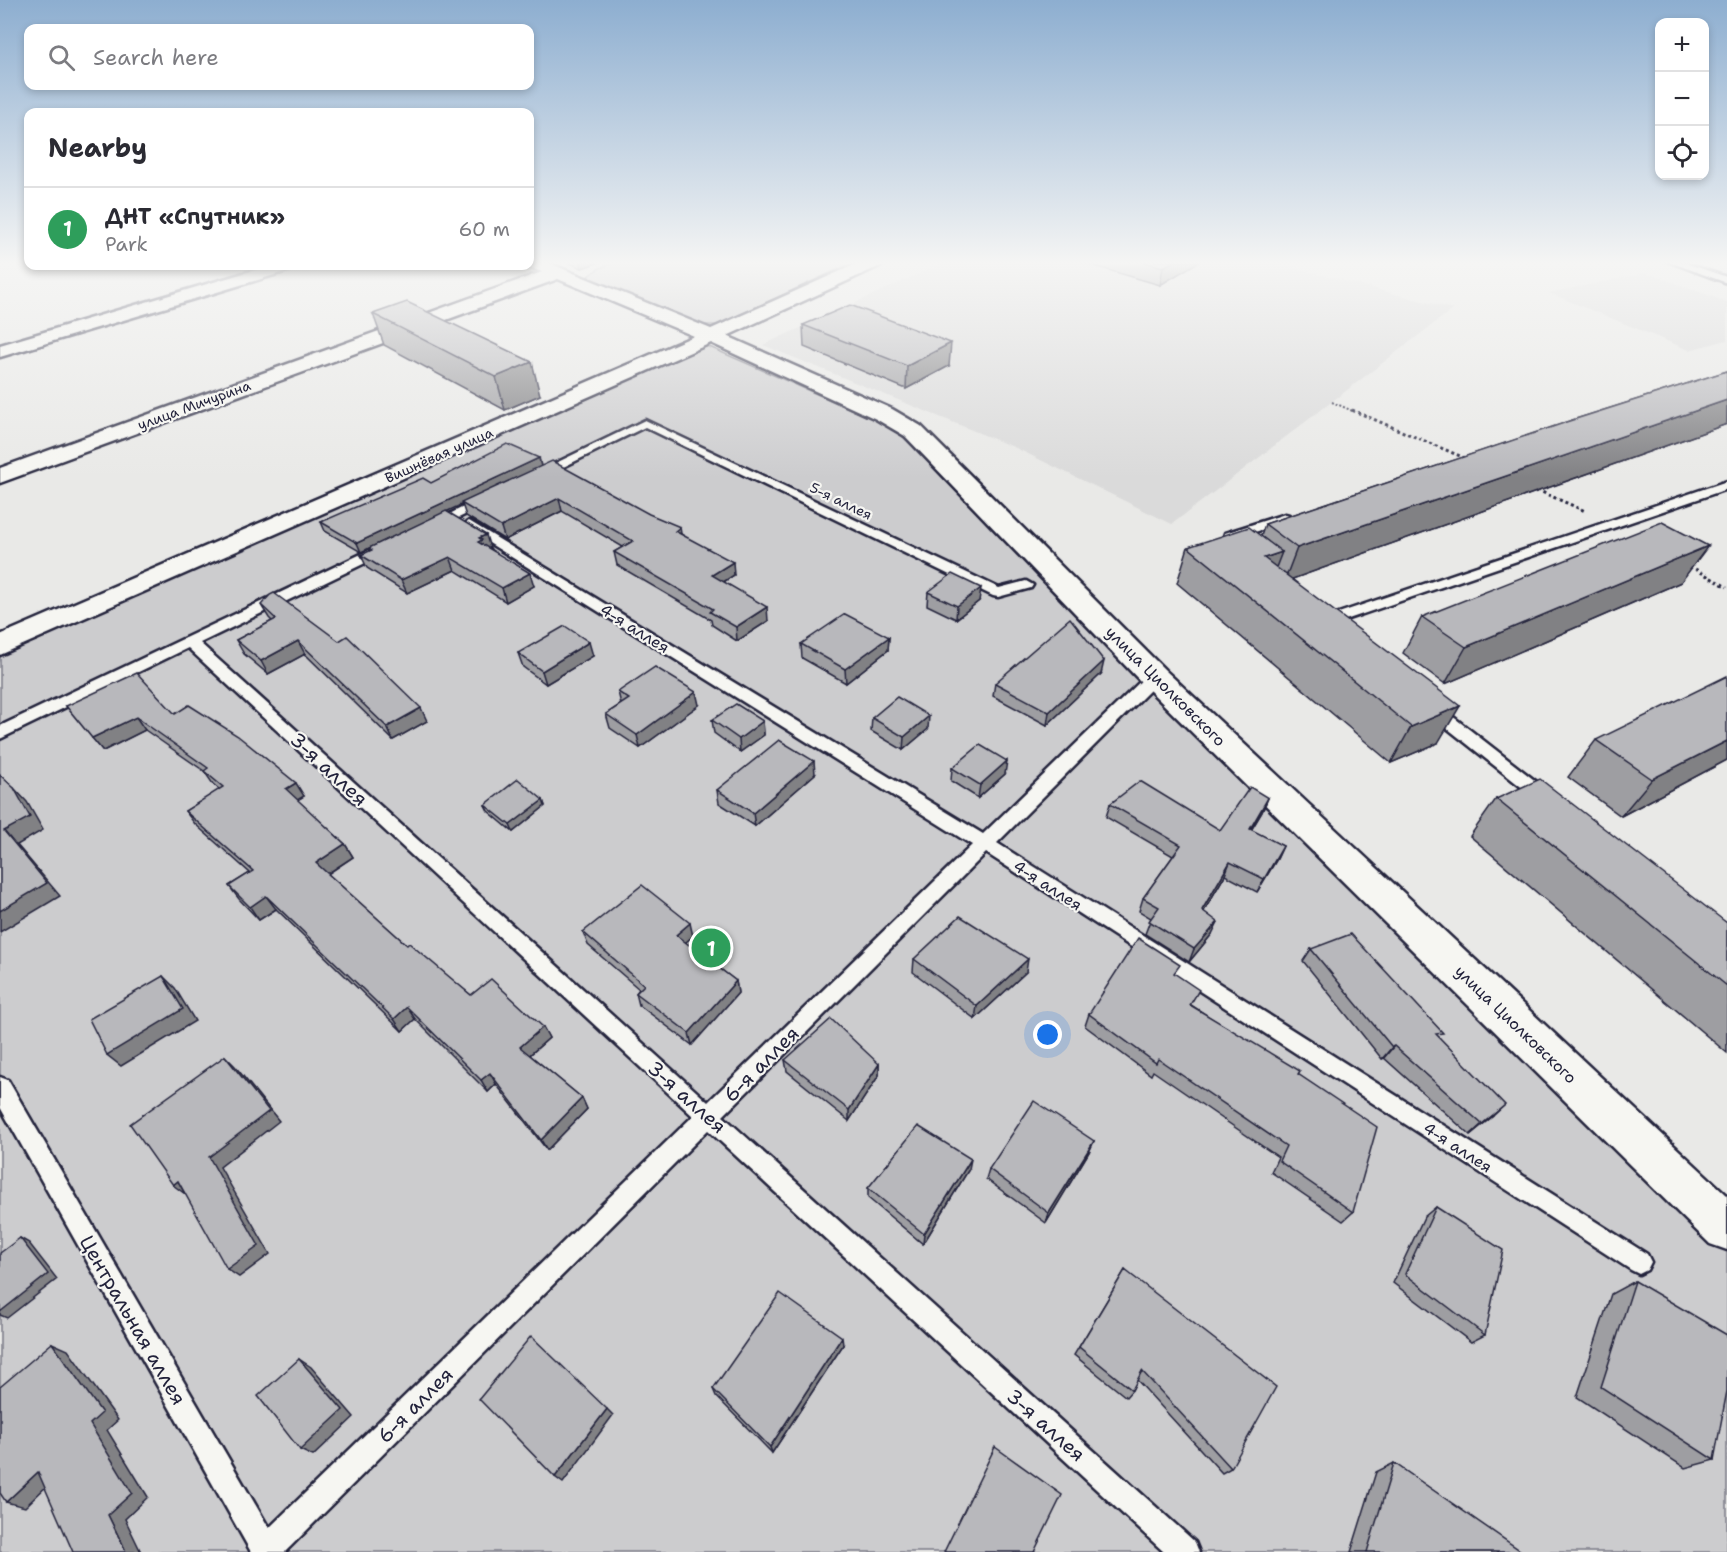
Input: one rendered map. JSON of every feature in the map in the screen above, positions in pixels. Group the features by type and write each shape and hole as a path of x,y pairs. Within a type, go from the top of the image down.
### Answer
{"street":[{"path":"0,351 59,333"},
{"name":"улица Мичурина","path":"0,476 391,333"},
{"name":"улица Циолковского","path":"705,333 884,414 913,431 1154,676 1727,1227"},
{"name":"Вишнёвая улица","path":"0,646 717,333"}],"lane":[{"name":"5-я аллея","path":"527,480 645,423 998,593 1026,585"},
{"path":"1342,638 1318,620 1727,485"},
{"path":"421,531 495,495"},
{"path":"1235,554 1218,540 1297,514"},
{"name":"4-я аллея","path":"452,516 985,844 1639,1262"},
{"path":"0,733 400,541"},
{"name":"3-я аллея","path":"190,642 1185,1552"},
{"name":"6-я аллея","path":"266,1552 1154,676"},
{"path":"1417,697 1558,807"},
{"name":"Центральная аллея","path":"0,1087 266,1552"}],"path":[{"path":"1332,402 1477,463"},
{"path":"1530,487 1613,524"},
{"path":"1686,564 1727,586"}],"shaded area":[{"path":"788,333 1421,333 1172,524 1016,448 763,345"},
{"path":"1648,333 1727,333 1727,340 1689,350"},
{"path":"698,342 894,428 1727,1248 1727,1552 0,1552 0,648"}],"building":[{"path":"411,333 472,333 532,362 496,377"},
{"path":"824,333 926,333 951,343 907,366"},
{"path":"1727,371 1727,400 1297,548 1265,524 1563,423"},
{"path":"507,444 539,458 357,543 321,522 423,478 431,483"},
{"path":"552,461 649,514 680,527 675,531 733,562 712,575 767,607 736,627 710,612 713,609 614,552 633,541 559,498 501,527 461,503"},
{"path":"446,511 486,535 479,538 482,540 478,542 530,573 502,588 450,557 401,580 361,555 372,550 369,548"},
{"path":"1662,522 1708,546 1466,647 1422,617"},
{"path":"1249,527 1282,552 1264,558 1460,706 1411,727 1188,547"},
{"path":"952,574 981,588 957,606 928,592"},
{"path":"274,593 339,641 347,636 421,708 387,727 298,641 261,661 236,640 276,619 261,605"},
{"path":"845,614 889,637 845,669 801,644"},
{"path":"1070,618 1104,661 1049,712 995,683"},
{"path":"565,626 589,642 542,671 518,653"},
{"path":"655,667 696,692 637,735 606,714 629,699 618,692"},
{"path":"137,673 175,714 189,705 238,736 296,783 286,789 345,844 316,863 407,945 409,943 471,995 491,979 543,1027 520,1047 582,1098 541,1140 490,1073 481,1080 407,1007 394,1019 266,896 250,907 229,886 253,871 185,811 223,787 204,771 208,768 136,717 92,738 66,706"},
{"path":"1727,676 1727,741 1652,779 1596,740"},
{"path":"897,697 929,716 904,737 872,718"},
{"path":"736,704 763,721 739,739 712,720"},
{"path":"779,740 814,761 753,813 717,790"},
{"path":"980,745 1007,761 980,785 952,768"},
{"path":"0,775 14,788 30,817 4,831 47,883 0,911"},
{"path":"518,779 543,800 510,825 485,805"},
{"path":"1540,779 1727,923 1727,986 1496,799"},
{"path":"1140,781 1220,830 1250,787 1268,798 1250,829 1283,846 1264,879 1230,862 1202,910 1218,922 1194,949 1149,921 1159,907 1143,898 1181,845 1110,804"},
{"path":"642,885 690,923 676,935 736,981 689,1033 636,993 644,985 583,932"},
{"path":"960,916 1028,959 977,1006 914,959"},
{"path":"1351,934 1443,1033 1436,1034 1505,1105 1482,1124 1394,1046 1392,1047 1311,949"},
{"path":"1138,938 1180,965 1174,973 1199,990 1190,1005 1300,1071 1298,1074 1377,1127 1353,1212 1279,1161 1286,1146 1158,1059 1156,1063 1089,1014"},
{"path":"163,976 183,1009 107,1055 89,1019"},
{"path":"831,1019 879,1064 849,1110 785,1060"},
{"path":"225,1056 269,1111 209,1157 259,1246 227,1269 178,1181 173,1185 130,1124"},
{"path":"1034,1101 1094,1141 1049,1213 989,1169"},
{"path":"918,1126 971,1159 924,1234 868,1188"},
{"path":"1436,1207 1503,1250 1485,1335 1405,1274"},
{"path":"20,1238 48,1274 0,1312 0,1253"},
{"path":"1125,1270 1276,1387 1231,1468 1142,1371 1132,1390 1079,1347"},
{"path":"1635,1281 1727,1335 1727,1391 1714,1460 1601,1387"},
{"path":"780,1293 842,1337 770,1447 713,1389"},
{"path":"531,1336 607,1409 555,1477 479,1399"},
{"path":"52,1343 102,1413 90,1424 132,1493 108,1515 126,1552 73,1552 38,1472 6,1502 0,1493 0,1387"},
{"path":"299,1359 343,1410 300,1450 258,1396"},
{"path":"995,1447 1062,1495 1034,1552 944,1552"},
{"path":"1394,1463 1521,1551 1521,1552 1367,1552"}],"place":[{"name":"ДНТ «Спутник»","path":"711,948"}]}
